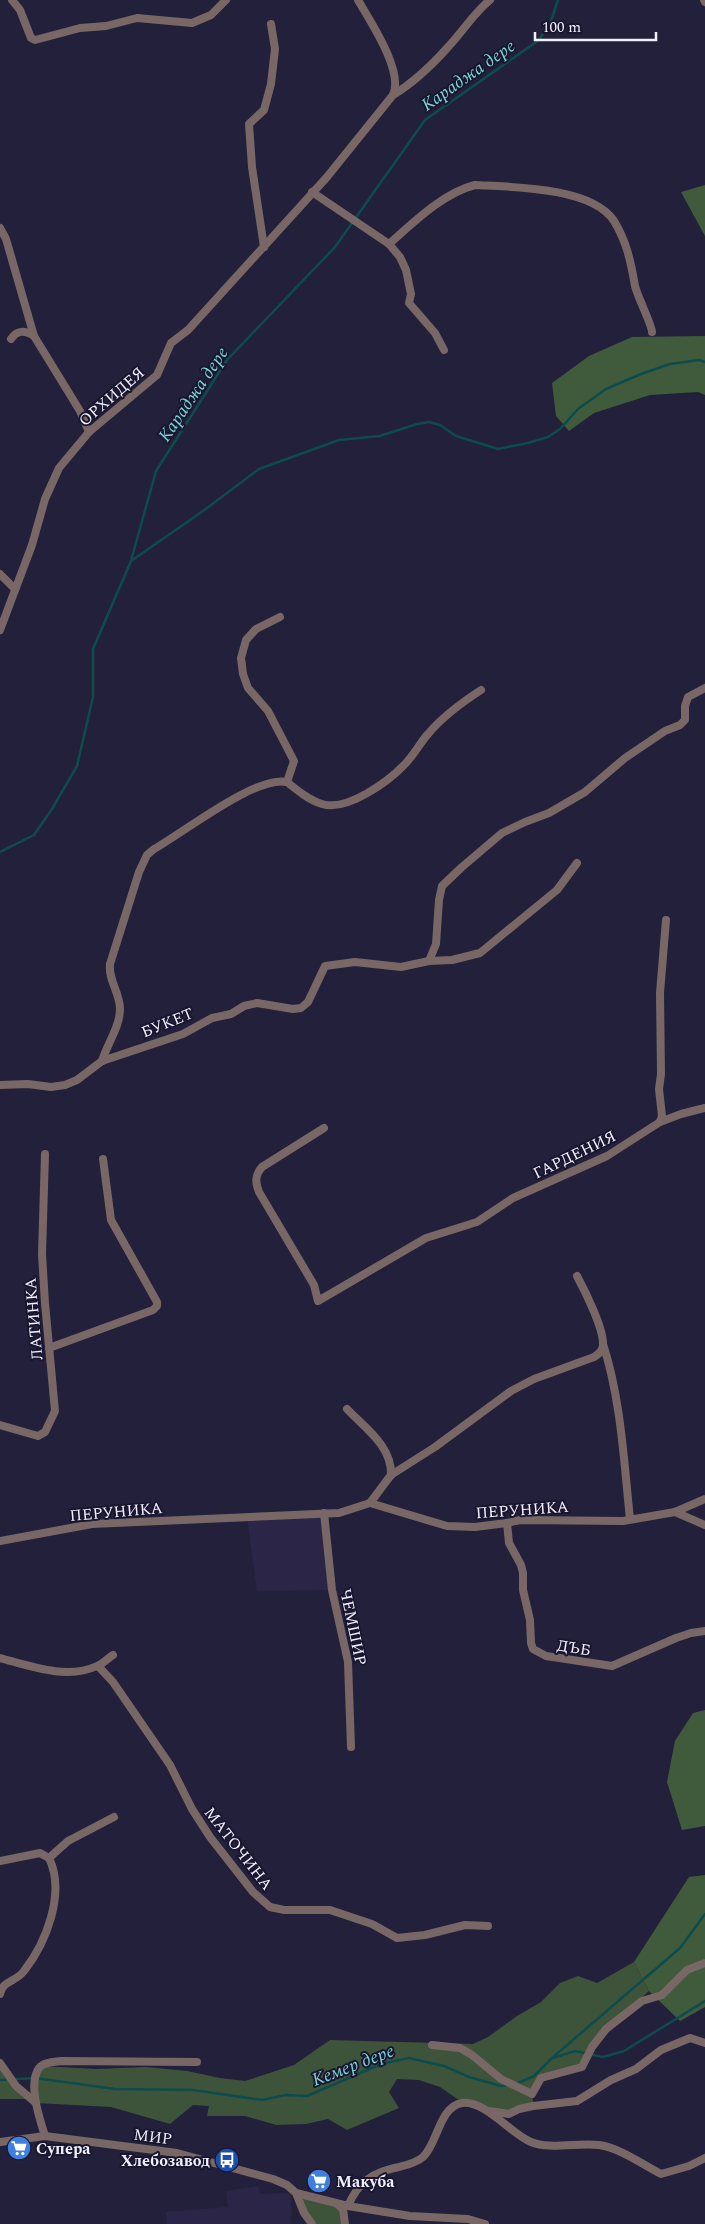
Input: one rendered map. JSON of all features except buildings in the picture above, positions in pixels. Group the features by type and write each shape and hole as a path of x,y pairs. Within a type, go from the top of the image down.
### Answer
{"street":[{"path":"12,0 20,10 31,38 35,40 80,28 106,26 137,18 192,23 201,21 211,15 226,0"},
{"path":"358,0 379,36 393,71 396,84 393,95"},
{"name":"ОРХИДЕЯ","path":"0,630 32,544 52,480 59,468 89,432 157,375 172,343 188,330 327,177 393,95 404,88 448,47 479,9 490,0"},
{"path":"264,246 252,167 249,124 264,110 271,84 275,48 271,24"},
{"path":"389,244 423,214 466,187 474,185 557,192 577,196 598,207 613,220 628,249 636,287 652,332"},
{"path":"312,192 389,244 400,257 406,270 411,294 410,303 435,333 444,350"},
{"path":"0,228 6,239 34,336 80,411 89,432"},
{"path":"11,339 14,334 21,332 28,332 34,336"},
{"path":"0,574 15,589"},
{"path":"280,617 256,629 246,640 241,658 243,674 248,688 268,711 294,761 287,782"},
{"path":"577,863 557,890 480,953 452,960 429,961 436,944 439,900 442,886 502,833 549,813 585,792 625,758 665,731 680,725 685,720 685,706 688,697 705,688"},
{"path":"102,1061 120,1011 119,998 109,971 110,964 140,872 147,856 154,849 222,806 260,786 280,780 287,782 302,794 324,805 337,805 355,800 394,776 407,763 428,734 447,715 480,690"},
{"path":"660,1122 662,1116 659,1089 661,1074 660,1001 666,920"},
{"name":"БУКЕТ","path":"0,1085 28,1084 51,1087 65,1085 78,1080 102,1061 183,1034 212,1018 231,1014 244,1006 257,1004 292,1009 301,1008 308,1002 324,966 361,962 401,967 429,961"},
{"name":"ГАРДЕНИЯ","path":"324,1128 262,1167 256,1178 259,1192 314,1285 318,1301 426,1238 477,1222 513,1198 607,1156 660,1122 705,1108"},
{"name":"ЛАТИНКА","path":"0,1425 38,1436 45,1432 55,1411 42,1254 45,1154"},
{"path":"49,1348 153,1310 157,1306 157,1302 111,1220 103,1159"},
{"path":"577,1276 589,1297 608,1359 620,1433 630,1519"},
{"path":"370,1503 391,1475 436,1447 511,1392 534,1379 594,1358 600,1353 603,1344"},
{"path":"347,1408 380,1442 388,1456 391,1475"},
{"name":"ПЕРУНИКА","path":"0,1541 92,1524 339,1513 370,1503 447,1526 507,1523 520,1520 630,1519 675,1512 705,1499"},
{"path":"675,1512 705,1525"},
{"name":"ЧЕМШИР","path":"324,1514 332,1590 348,1662 351,1747"},
{"name":"ДЪБ","path":"507,1523 509,1543 521,1564 523,1573 524,1590 530,1620 531,1643 538,1653 546,1656 612,1666 676,1638 705,1631"},
{"path":"0,1658 57,1671 72,1672 98,1666 113,1655"},
{"name":"МАТОЧИНА","path":"98,1666 112,1682 170,1765 192,1809 210,1837 253,1892 270,1907 284,1910 330,1910 372,1924 397,1938 426,1934 465,1925 488,1926"},
{"path":"49,1858 68,1841 114,1817"},
{"path":"0,1861 40,1853 49,1858 54,1874 51,1922 23,1973 4,1984 0,1994"},
{"path":"519,2109 532,2094 541,2078 579,2070 584,2064 592,2046 606,2029 642,2002 662,1995 687,1970 705,1963"},
{"path":"348,2206 358,2186 367,2178 384,2170 413,2163 424,2156 451,2109 462,2103 503,2115 519,2109 577,2100 611,2080 636,2069 661,2050 690,2038 705,2042"},
{"path":"432,2045 460,2048 472,2055 501,2079 532,2094"},
{"path":"45,2136 36,2103 35,2083 41,2066 52,2062 197,2062"},
{"path":"0,2063 16,2086 36,2103"},
{"path":"486,2111 530,2142 541,2144 599,2145 622,2153 661,2174 689,2166 705,2158"},
{"name":"МИР","path":"0,2142 45,2136 177,2153 273,2179 287,2185 296,2193 348,2206 410,2216 468,2219 485,2224"},
{"path":"296,2193 304,2213 312,2224"},
{"path":"335,2202 343,2209 345,2224"}],"shaded area":[{"path":"324,1513 332,1590 257,1591 247,1516"},
{"path":"258,2186 260,2194 290,2193 291,2224 167,2224 166,2212 228,2207 226,2191"}],"green space":[{"path":"705,185 705,236 681,192"},
{"path":"705,336 705,395 698,392 650,395 594,413 569,431 556,416 552,383 589,356 632,337"},
{"path":"705,1710 705,1826 682,1830 667,1782 675,1741 693,1713"},
{"path":"705,1875 705,2007 680,2021 649,1991 634,1962 689,1877"},
{"path":"634,1962 649,1991 606,2029 584,2064 541,2078 532,2094 533,2102 503,2115 463,2103 440,2087 419,2080 397,2079 389,2092 399,2108 347,2130 328,2119 306,2124 276,2125 245,2116 207,2116 209,2106 193,2105 170,2124 111,2107 36,2103 38,2071 41,2066 97,2069 146,2067 187,2071 245,2081 294,2065 330,2040 473,2044 488,2037 517,2016 541,2002 560,1983 578,1976 597,1983"},
{"path":"0,2068 31,2099 0,2099"},
{"path":"296,2193 343,2209 345,2224 312,2224"}],"waterway":[{"name":"Караджа дере","path":"0,852 34,835 52,809 77,766 93,697 93,649 131,561 156,471 227,360 335,247 425,120 539,40 551,21 558,0"},
{"path":"131,561 259,469 339,440 380,436 429,422 440,425 456,436 498,449 528,443 548,437 560,429 578,409 606,389 670,364 699,360 705,362"},
{"name":"Кемер дере","path":"516,2084 534,2076 552,2058 680,1948 705,1914"},
{"path":"553,2058 575,2051 603,2057 624,2051 705,2001"},
{"name":"Кемер дере","path":"0,2080 35,2078 115,2089 193,2090 262,2100 286,2095 307,2096 381,2064 409,2058 444,2066 469,2077 501,2086 508,2085"}],"place":[{"name":"Супера","path":"19,2148"},
{"name":"Хлебозавод","path":"227,2160"},
{"name":"Макуба","path":"319,2181"}]}
